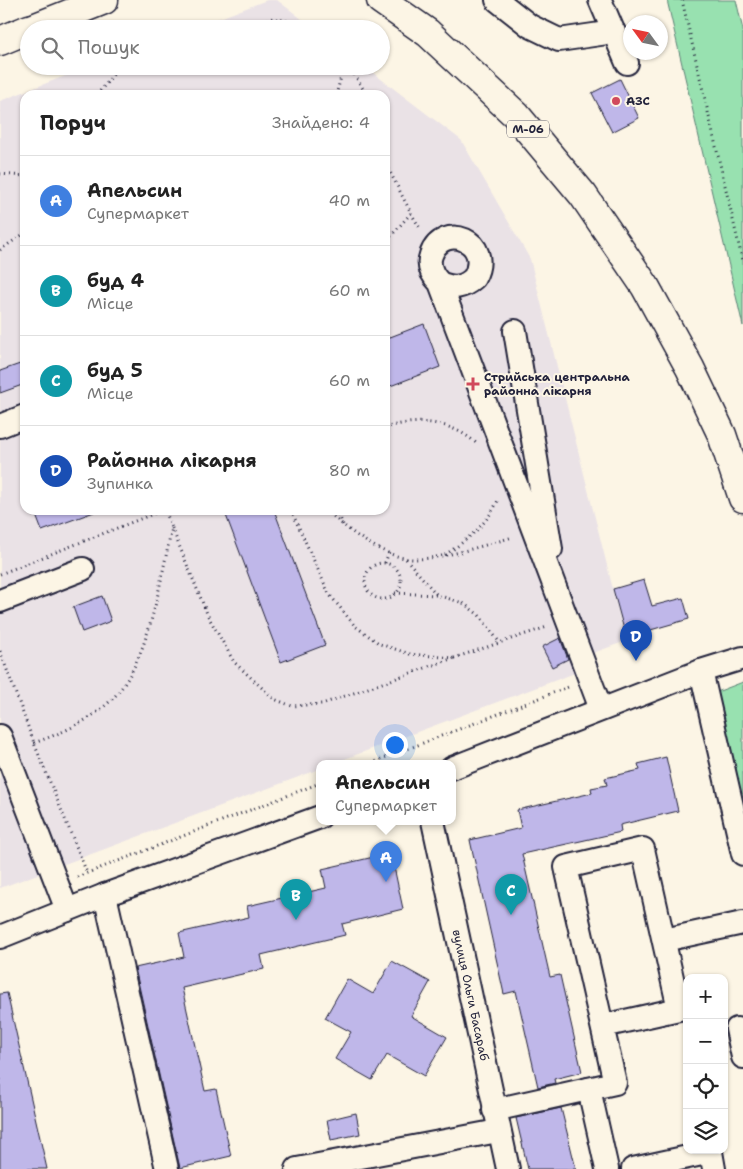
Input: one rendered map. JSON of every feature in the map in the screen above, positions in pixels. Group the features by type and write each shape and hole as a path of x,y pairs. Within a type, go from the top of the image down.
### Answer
{"highway":[{"path":"53,20 104,0"},
{"name":"М-06","path":"381,0 428,33 516,115 584,195 644,286 690,368 722,435 743,498"},
{"path":"0,41 20,33"}],"street":[{"path":"498,0 530,26 559,40 614,32"},
{"path":"600,0 627,62"},
{"path":"440,283 601,710"},
{"path":"515,331 563,610"},
{"path":"0,426 20,418"},
{"path":"0,601 83,569"},
{"path":"456,766 701,671 743,658"},
{"path":"701,671 743,854"},
{"path":"0,736 67,910"},
{"path":"0,936 104,895 316,818"},
{"name":"вулиця Ольги Басараб","path":"434,825 508,1169"},
{"path":"297,1169 363,1163 589,1089 615,1083 566,867 643,849 679,1008 603,1026"},
{"path":"104,895 168,1169"},
{"path":"664,940 743,923"},
{"path":"737,1029 743,1057"},
{"path":"589,1089 607,1169"},
{"path":"633,1169 711,1152 714,1169"}],"path":[{"path":"682,0 743,263"},
{"path":"259,20 274,18 283,20"},
{"path":"100,90 113,75"},
{"path":"337,90 342,75"},
{"path":"355,75 364,90"},
{"path":"390,172 411,213 390,236"},
{"path":"0,174 20,176"},
{"path":"0,250 20,236"},
{"path":"390,426 401,423 426,421 449,427 479,445"},
{"path":"445,555 469,539 490,517 499,491"},
{"path":"0,574 151,515"},
{"path":"166,515 208,616 234,662 274,699 292,706 322,704 500,643 563,610"},
{"path":"293,515 329,594 355,626 380,644 410,654 454,658"},
{"path":"332,515 369,543 406,558 445,555 533,531"},
{"path":"339,515 343,525"},
{"path":"34,743 71,730 108,703 127,681 144,647 172,528"},
{"path":"385,563 389,552"},
{"path":"406,558 437,595"},
{"path":"396,593 401,579 392,565 385,563 377,564 370,568 366,575 365,583 368,590 381,598 396,593 437,595 464,603 479,615 500,643"},
{"path":"0,651 34,743 87,873"},
{"path":"379,760 590,678"},
{"path":"57,884 316,785"}],"shaded area":[{"path":"267,0 277,0 303,20 215,20"},
{"name":"Стрийська центральна районна лікарня","path":"68,75 376,75 461,140 530,259 626,641 571,661 575,673 342,760 316,760 316,770 0,888 0,101 20,93 20,515 390,515 390,90 29,90"}],"green space":[{"path":"667,0 736,0 743,30 743,326"},
{"path":"743,682 743,801 717,692"}],"building":[{"path":"620,79 639,118 612,132 592,93"},
{"path":"424,324 440,367 390,386 390,337"},
{"path":"20,364 20,386 0,393 0,371"},
{"path":"36,515 86,515 42,531"},
{"path":"226,515 276,515 325,645 281,662"},
{"path":"644,580 652,606 683,598 689,619 626,637 613,589"},
{"path":"102,596 111,621 82,632 73,607"},
{"path":"560,638 568,659 552,667 542,647"},
{"path":"666,757 678,811 620,825 621,832 522,854 550,977 560,975 582,1072 554,1079 555,1083 538,1087 516,991 504,994 470,840 521,828 517,810 592,793 591,788 607,785 605,778 640,770 638,764"},
{"path":"391,853 403,909 342,924 345,935 261,955 264,969 182,988 205,1091 216,1089 231,1156 180,1168 135,968 184,957 179,933 249,917 247,906 326,888 322,869"},
{"path":"392,961 430,982 411,1016 447,1037 424,1076 387,1055 372,1080 335,1059 351,1032 325,1018 347,979 373,994"},
{"path":"7,993 47,1169 0,1169 0,994"},
{"path":"561,1108 576,1169 528,1169 516,1118"},
{"path":"356,1113 360,1134 331,1140 327,1120"}],"place":[{"name":"АЗС","path":"616,101"},
{"name":"Стрийська центральна районна лікарня","path":"473,384"},
{"name":"Районна лікарня","path":"636,661"},
{"name":"Апельсин","path":"386,882"},
{"name":"буд 5","path":"511,915"},
{"name":"буд 4","path":"296,920"}]}
